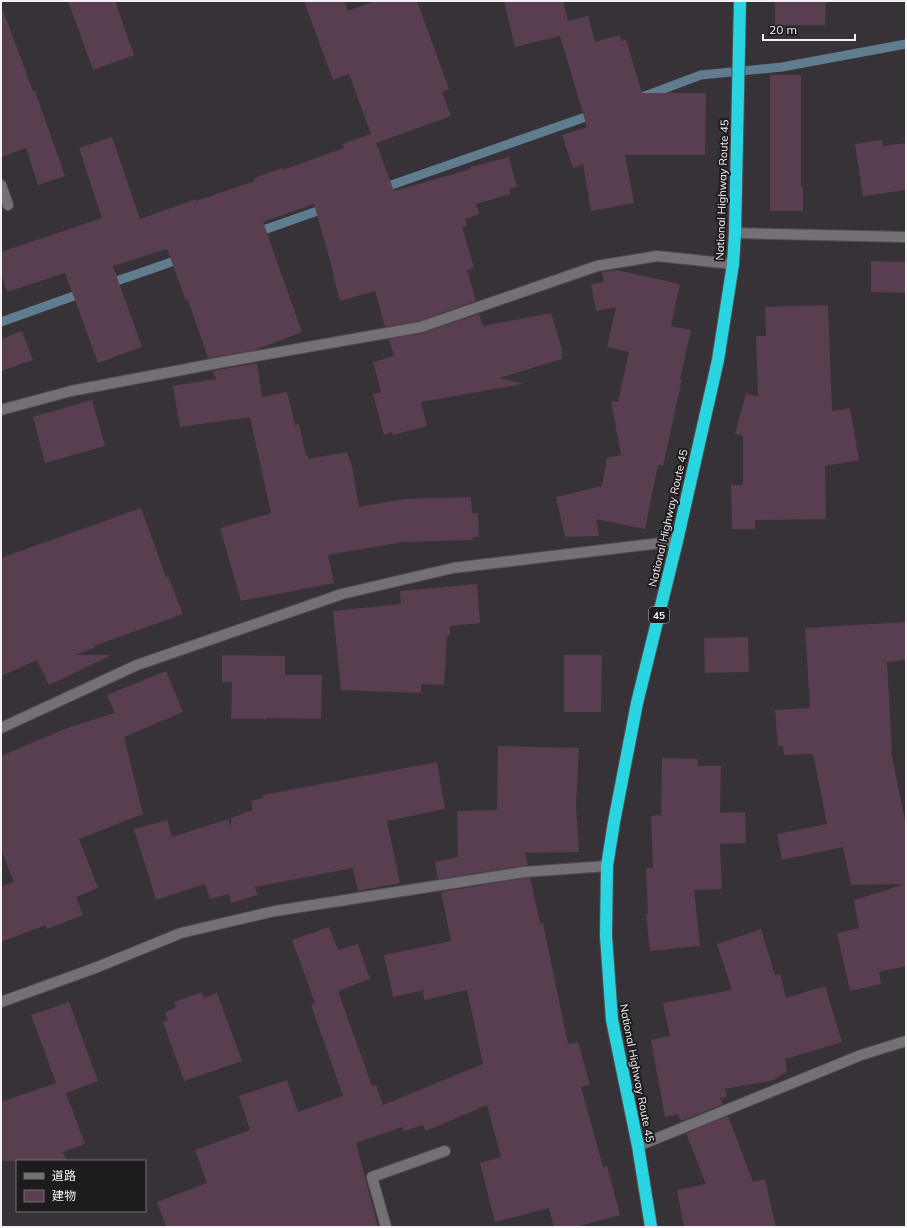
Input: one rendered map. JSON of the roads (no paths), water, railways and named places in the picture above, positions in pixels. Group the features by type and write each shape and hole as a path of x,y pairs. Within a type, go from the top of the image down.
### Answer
{"highway":[{"name":"National Highway Route 45","path":"651,1227 638,1146 612,1020 606,936 607,866 637,703 677,541 718,360 733,264 740,1"}],"street":[{"path":"1,185 8,205"},
{"path":"735,233 906,237"},
{"path":"1,410 71,391 421,327 597,266 657,256 733,264"},
{"path":"1,728 138,665 342,594 453,568 677,541"},
{"path":"1,1002 95,968 181,933 268,913 524,872 607,866"},
{"path":"638,1146 861,1056 906,1041"},
{"path":"386,1227 372,1177 445,1150"}],"waterway":[{"path":"642,97 701,75 782,67 906,44"},
{"path":"380,189 594,114"},
{"path":"255,233 326,208"},
{"path":"108,284 183,258"},
{"path":"1,322 85,292"}]}
